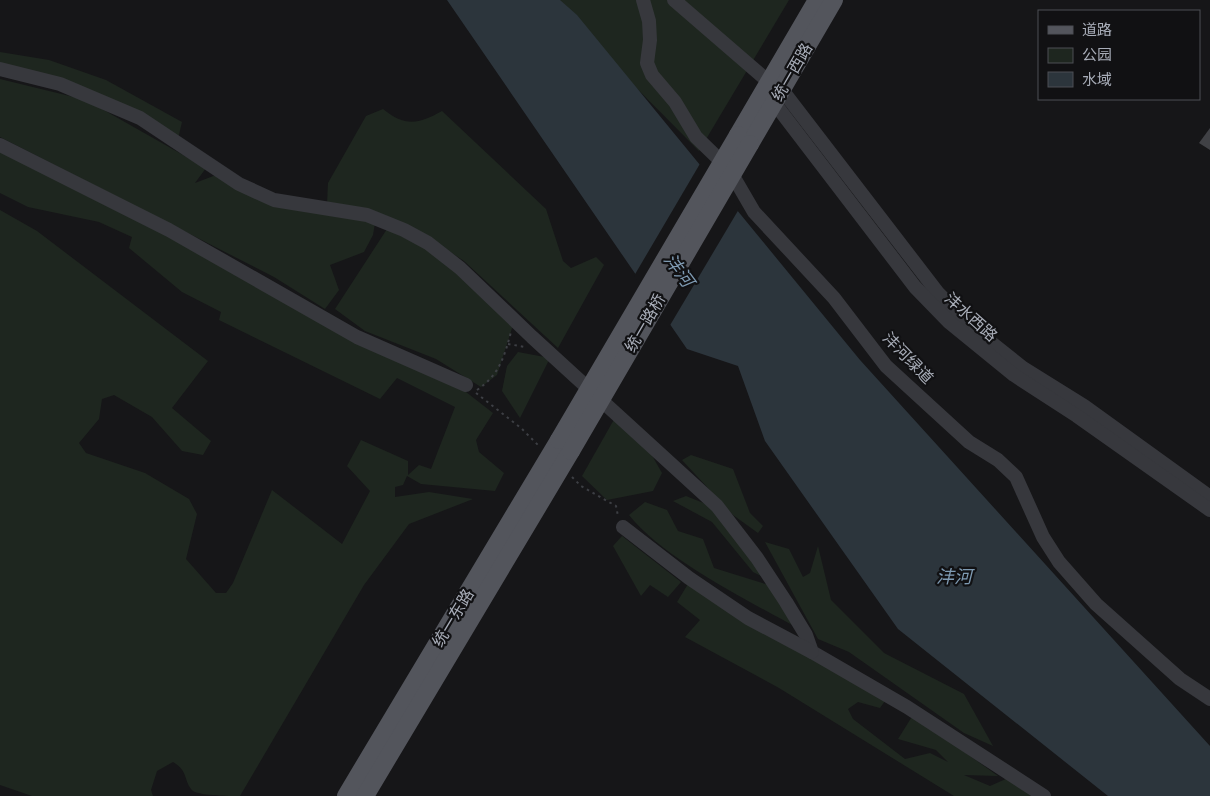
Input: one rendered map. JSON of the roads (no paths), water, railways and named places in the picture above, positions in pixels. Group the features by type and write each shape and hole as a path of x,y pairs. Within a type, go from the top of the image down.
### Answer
{"main road":[{"name":"统一西路","path":"744,139 817,0"},
{"name":"统一西路","path":"772,88 834,0"},
{"name":"统一路桥","path":"560,453 744,139"},
{"name":"统一东路","path":"346,796 560,453"},
{"name":"统一东路","path":"365,796 560,453"}],"street":[{"name":"沣河绿道","path":"642,0 649,21 650,40 647,63 652,75 675,102 696,138 729,169 754,212 834,298 886,366 969,442 998,460 1016,477 1043,537 1059,562 1096,604 1180,679 1210,699"},
{"path":"674,0 772,88"},
{"path":"0,69 60,84 140,118 238,184 274,200 367,214 428,243 460,268 514,320 718,506 757,558 786,602 806,635 812,652"},
{"name":"沣水西路","path":"772,88 938,293 974,329 1023,368 1084,406 1210,497"},
{"name":"沣水西路","path":"772,88 915,287 949,322 1014,375 1077,416 1210,510"},
{"path":"0,146 169,230 357,337 470,389"},
{"path":"623,527 689,578 748,618 908,707 1044,796"}],"water":[{"name":"沣河","path":"447,0 560,0 577,15 860,360 1210,746 1210,796 1108,796 898,629 765,441 738,366 687,349"}]}
